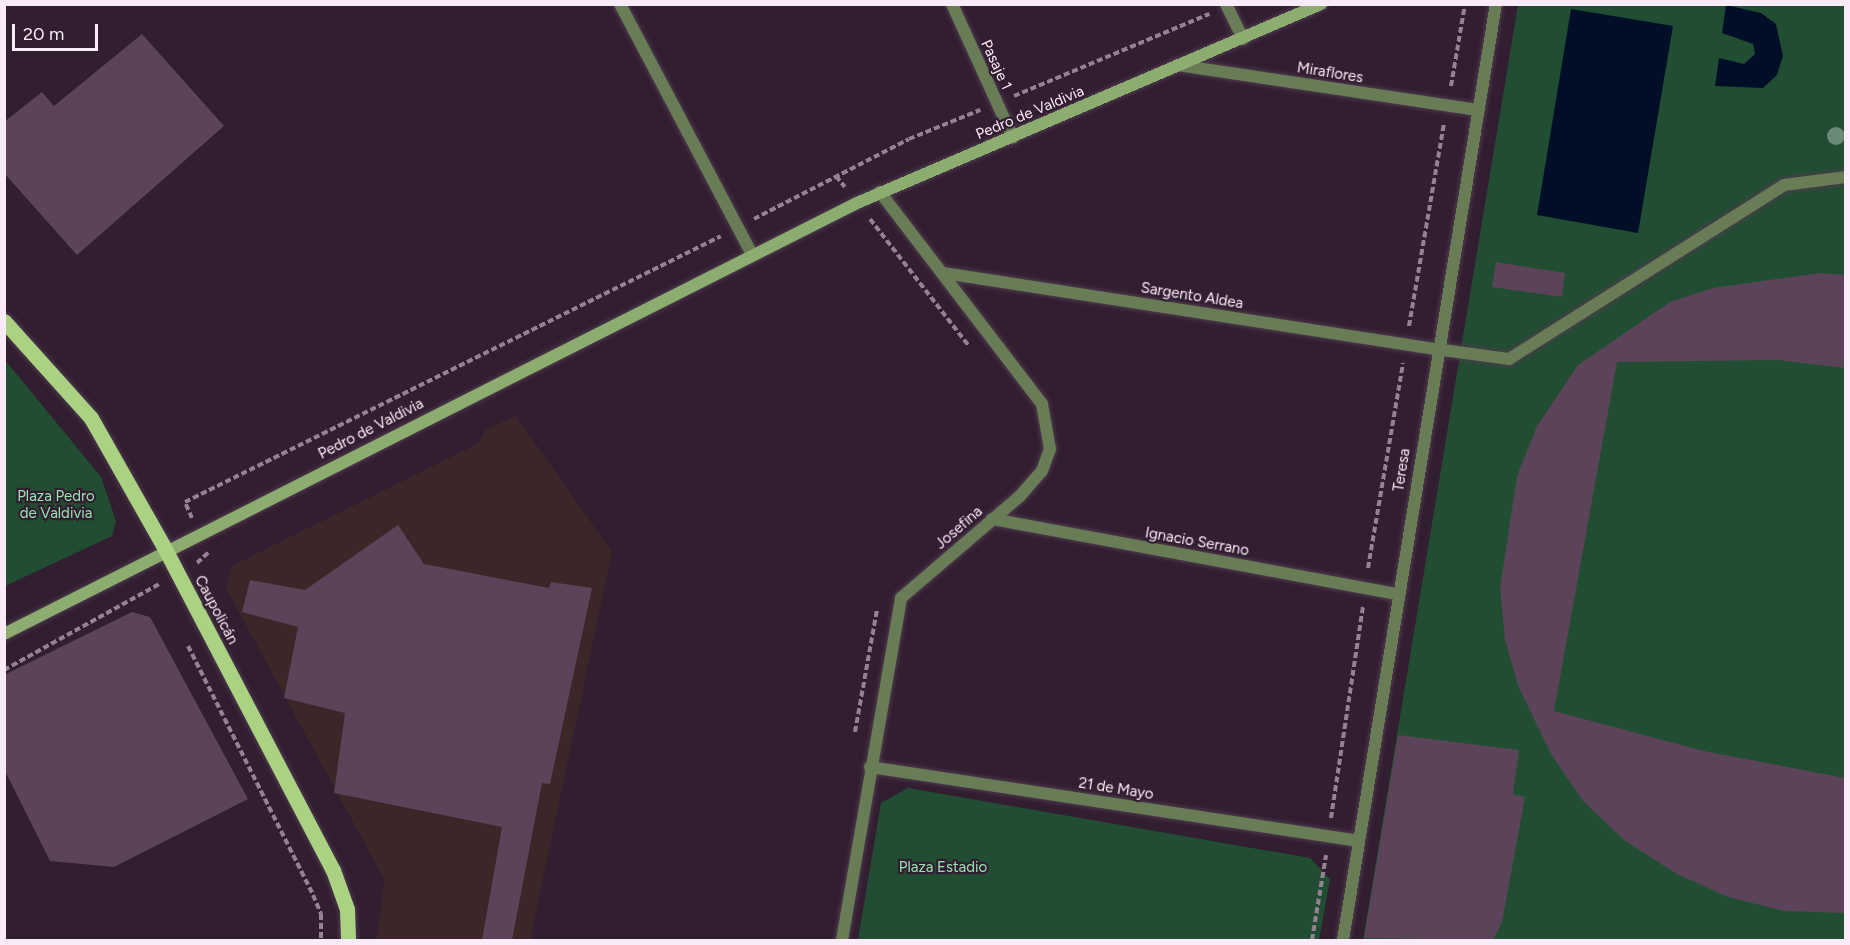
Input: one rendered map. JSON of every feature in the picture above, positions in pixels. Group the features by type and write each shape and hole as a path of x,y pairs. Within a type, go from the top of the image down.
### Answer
{"main road":[{"name":"Caupolicán","path":"4,321 91,418 165,549 333,870 346,909 348,940"}],"street":[{"path":"620,4 752,254"},
{"name":"Pasaje 1","path":"952,4 1013,138"},
{"path":"1226,4 1243,39"},
{"name":"Pedro de Valdivia","path":"4,634 165,549 857,203 1321,4"},
{"name":"Teresa","path":"1343,940 1436,349 1496,4"},
{"name":"Miraflores","path":"1178,65 1479,111"},
{"name":"Sargento Aldea","path":"944,273 1436,349 1509,358 1784,185 1845,177"},
{"name":"Josefina","path":"842,940 870,767 901,598 992,519 1042,471 1050,449 1048,426 1042,404 1021,371 880,192"},
{"name":"Ignacio Serrano","path":"992,519 1398,594"},
{"name":"21 de Mayo","path":"870,767 1358,842"}],"path":[{"path":"1312,940 1365,588 1465,4"},
{"path":"836,177 972,350"},
{"path":"145,560 163,596"},
{"path":"852,746 881,601"},
{"path":"184,639 314,896 321,914 321,940"}],"shaded area":[{"path":"516,416 612,552 530,940 377,940 384,879 226,588 232,566 479,443 485,430"}],"green space":[{"path":"1518,5 1845,5 1845,940 1363,940"},
{"name":"Plaza Pedro de Valdivia","path":"5,360 101,477 116,521 112,536 5,586"},
{"name":"Plaza Estadio","path":"908,788 1310,858 1330,879 1319,940 858,940 881,803"}],"water":[{"path":"1726,5 1761,13 1776,24 1783,56 1777,75 1763,88 1715,86 1719,58 1744,64 1755,54 1753,44 1722,33"},
{"path":"1571,9 1673,26 1638,233 1537,215"}],"building":[{"path":"142,34 224,126 77,255 4,173 4,122 42,92 54,106"},
{"path":"1496,262 1565,273 1562,297 1492,287"},
{"path":"1820,273 1845,275 1845,368 1777,360 1617,362 1554,711 1704,751 1845,778 1845,913 1784,911 1728,897 1675,873 1624,840 1583,801 1551,754 1519,688 1505,640 1500,588 1517,476 1537,426 1578,365 1670,302 1713,288"},
{"path":"398,525 424,564 549,588 551,582 592,588 550,784 542,783 512,940 482,940 502,827 334,793 345,713 284,698 298,627 242,612 250,580 305,590"},
{"path":"132,612 150,617 248,799 114,867 50,861 4,769 4,675"},
{"path":"1398,735 1519,750 1513,794 1525,797 1502,922 1493,940 1364,938"}]}
